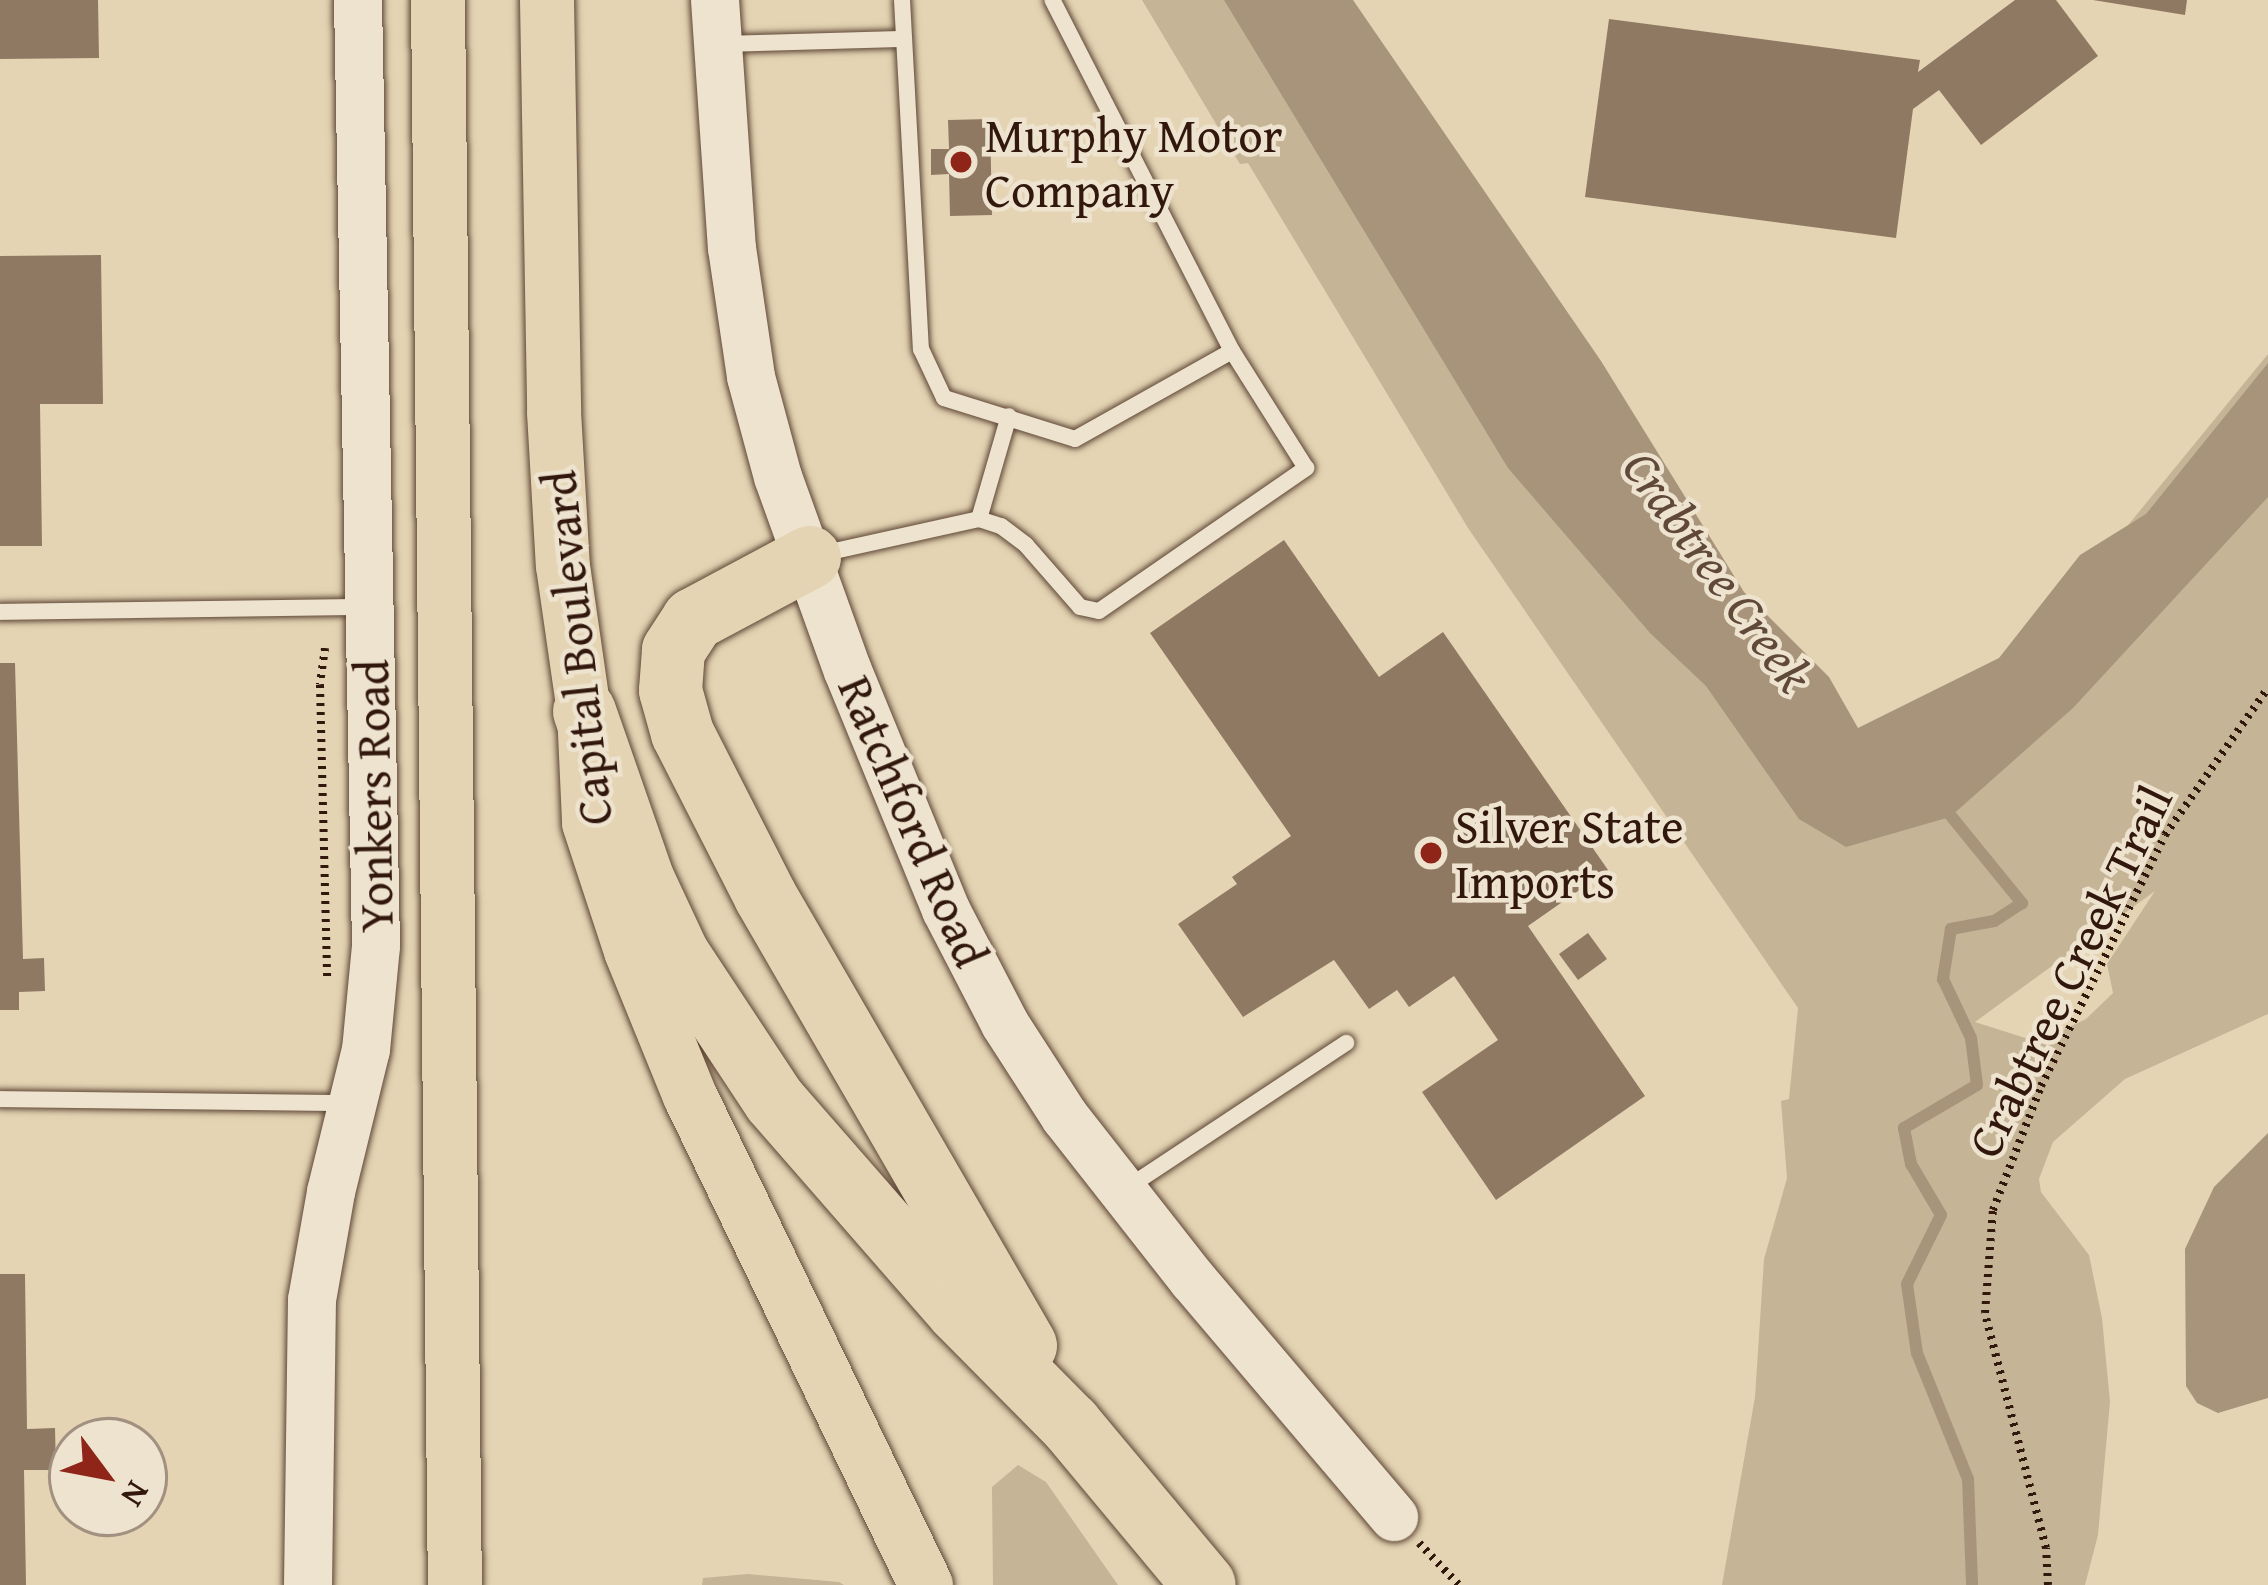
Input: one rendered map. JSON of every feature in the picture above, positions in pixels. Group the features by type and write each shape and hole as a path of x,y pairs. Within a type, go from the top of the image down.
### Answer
{"highway":[{"path":"809,556 711,606 679,637 668,674 682,733 811,981 1070,1424"},
{"path":"584,711 643,880 711,1010 774,1100 958,1311 1070,1424 1204,1585"}],"main road":[{"path":"438,0 455,1585"},
{"name":"Capital Boulevard","path":"547,0 554,412 562,566 584,711 589,823 654,1009 926,1585"}],"street":[{"name":"Yonkers Road","path":"308,1585 312,1300 331,1192 355,1104 376,946 358,0"},
{"name":"Ratchford Road","path":"716,22 733,248 751,377 778,477 897,800 946,910 1005,1024 1122,1192 1394,1517"}],"lane":[{"path":"902,0 921,350 944,398 1075,439 1232,351"},
{"path":"809,556 979,519 1001,526 1026,545 1080,607 1100,610 1306,469 1232,351 1052,0"},
{"path":"716,22 901,39"},
{"path":"979,519 1009,416"},
{"path":"0,612 371,607"},
{"path":"1122,1192 1346,1043"},
{"path":"0,1099 355,1104"}],"path":[{"path":"326,633 320,685 327,990"},
{"name":"Crabtree Creek Trail","path":"2048,1585 2046,1549 1985,1313 1993,1210 2041,1086 2165,835 2268,688"},
{"path":"1394,1517 1459,1585"}],"shaded area":[{"path":"1142,0 1299,0 1832,769 1923,739 2093,568 2268,354 2268,1014 2125,1079 2053,1142 2039,1179 2041,1192 2089,1255 2102,1318 2110,1402 2098,1535 2085,1585 1722,1585 1755,1397 1764,1259 1787,1178 1781,1101 1789,1099 1798,1008 1468,528 1248,163 1240,164","holes":["2155,891 2107,964 2113,993 2086,1019 2038,1042 1975,1022"]},
{"path":"1018,1465 1046,1482 1118,1585 993,1585 992,1487"},
{"path":"748,1574 844,1585 702,1585 703,1578"}],"water":[{"name":"Crabtree Creek","path":"1224,0 1353,0 1601,361 1744,592 1829,677 1858,728 1999,658 2080,555 2146,514 2268,363 2268,497 2073,708 1950,817 1846,847 1799,819 1706,686 1650,633 1508,468"},
{"path":"2268,1133 2268,1398 2218,1413 2197,1403 2186,1386 2185,1249 2214,1187"}],"building":[{"path":"0,0 98,0 99,58 0,59"},
{"path":"2015,0 2056,0 2098,56 1981,145 1939,90 1913,109 1896,238 1585,197 1609,19 1920,60 1918,72"},
{"path":"2093,0 2187,0 2185,15"},
{"name":"Murphy Motor Company","path":"990,119 992,215 950,216 949,174 931,175 931,149 949,149 948,120"},
{"path":"101,255 103,404 40,404 42,546 0,546 0,256"},
{"name":"Silver State Imports","path":"1284,540 1379,677 1443,632 1608,870 1528,926 1645,1096 1496,1200 1422,1092 1498,1040 1454,976 1409,1007 1397,990 1369,1009 1334,960 1243,1017 1178,924 1237,884 1232,877 1291,836 1150,633"},
{"path":"0,663 15,663 23,959 44,958 45,991 19,992 19,1010 0,1010"},
{"path":"1588,933 1607,959 1578,980 1559,954"},
{"path":"0,1274 25,1274 27,1429 48,1428 48,1470 24,1470 26,1585 0,1585"}],"waterway":[{"path":"1942,805 2022,903 1994,921 1951,929 1943,979 1971,1038 1977,1085 1904,1128 1911,1164 1941,1215 1907,1284 1917,1353 1968,1479 1972,1585"}],"place":[{"name":"Murphy Motor Company","path":"961,162"},
{"name":"Silver State Imports","path":"1431,853"}]}
